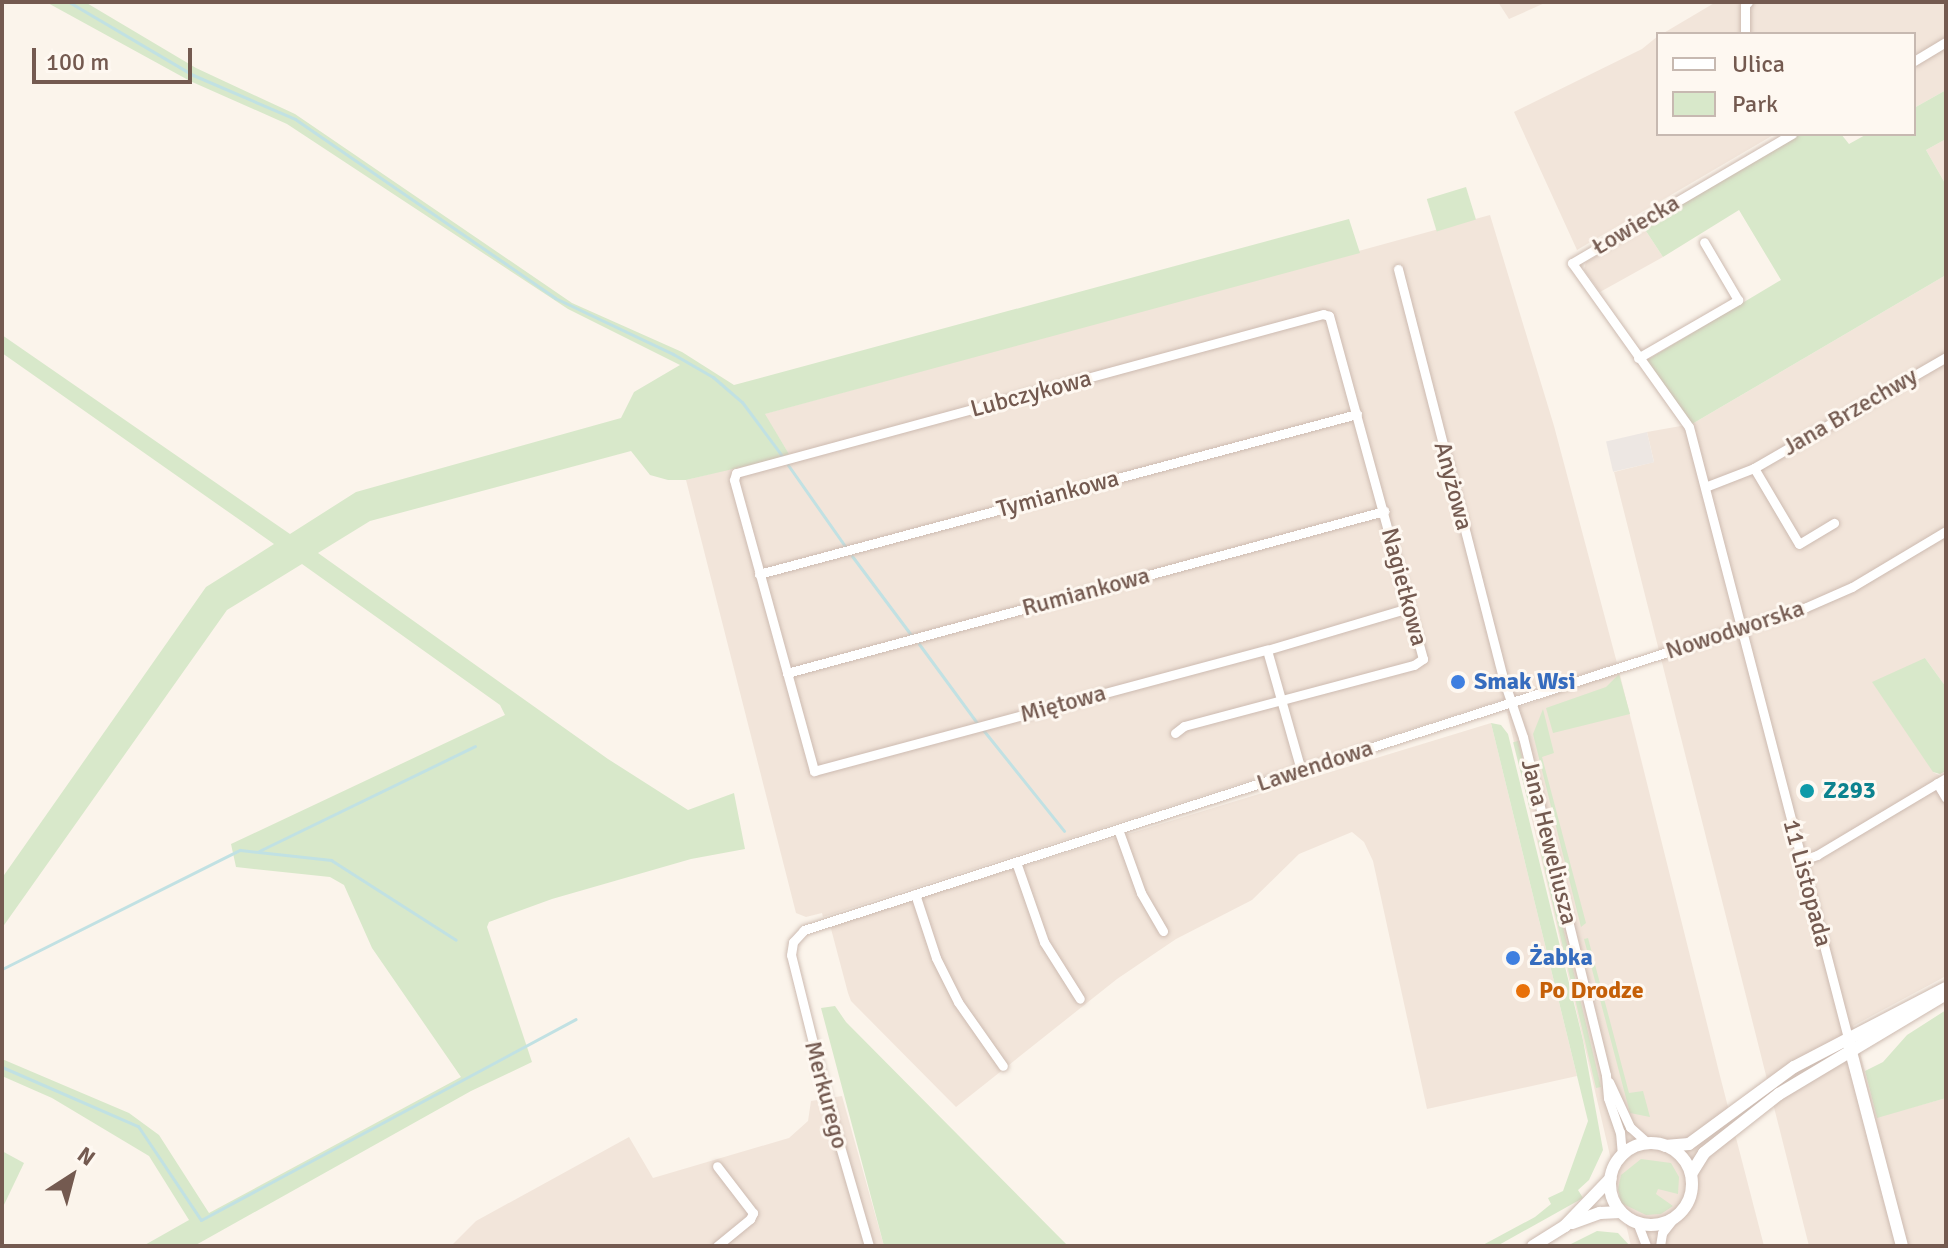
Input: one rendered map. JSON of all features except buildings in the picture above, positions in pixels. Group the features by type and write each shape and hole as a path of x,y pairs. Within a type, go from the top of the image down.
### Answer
{"main road":[{"path":"1533,1246 1565,1226 1601,1193 1622,1156 1635,1147 1689,1144 1773,1080 1946,988"},
{"path":"1611,1177 1612,1195 1621,1212 1637,1222 1659,1224 1672,1220 1690,1198 1691,1174 1704,1153 1803,1078 1946,994"},
{"name":"11 Listopada","path":"1848,1038 1902,1246"},
{"path":"1665,1146 1682,1158 1691,1174"},
{"path":"1565,1226 1600,1213 1621,1212"}],"street":[{"path":"1745,32 1745,5 1748,2"},
{"path":"1916,60 1946,42"},
{"name":"Łowiecka","path":"1689,427 1572,263 1789,136"},
{"path":"1638,358 1738,300 1704,242"},
{"name":"Anyżowa","path":"1398,269 1511,703"},
{"name":"Lubczykowa","path":"787,673 734,480 736,473 1323,314 1333,323 1384,511"},
{"name":"Jana Brzechwy","path":"1705,487 1754,468 1946,357"},
{"name":"Tymiankowa","path":"759,574 1357,414"},
{"name":"11 Listopada","path":"1689,427 1848,1038"},
{"name":"Jana Brzechwy","path":"1754,468 1799,544 1834,523"},
{"name":"Nagietkowa","path":"1175,733 1184,726 1421,663 1423,659 1384,511"},
{"name":"Rumiankowa","path":"787,673 1384,511"},
{"name":"Nowodworska","path":"1511,703 1833,597 1946,531"},
{"name":"Miętowa","path":"787,673 814,771 1267,650 1409,608"},
{"path":"1267,650 1301,770"},
{"name":"Lawendowa","path":"793,942 804,930 1511,703"},
{"name":"Jana Heweliusza","path":"1511,703 1606,1075 1622,1156"},
{"path":"1802,860 1817,855 1942,781 1946,798"},
{"path":"1118,829 1141,893 1163,931"},
{"path":"1016,862 1044,942 1080,999"},
{"path":"915,894 936,958 958,1002 1003,1066"},
{"name":"Merkurego","path":"793,942 792,961 835,1132 869,1246"},
{"name":"Jana Heweliusza","path":"1606,1075 1630,1127 1649,1144"},
{"path":"717,1166 753,1213 717,1246"},
{"path":"1660,1246 1662,1233 1672,1220"},
{"path":"1637,1222 1646,1246"}],"shaded area":[{"path":"1498,2 1547,2 1509,19"},
{"path":"1716,2 1946,2 1946,90 1916,107 1916,32 1665,32"},
{"path":"1656,38 1656,136 1772,136 1577,250 1514,112 1642,49"},
{"path":"1946,139 1946,185 1926,150"},
{"path":"1490,215 1554,426 1617,663 823,917 822,913 806,917 796,913 686,480 789,454 764,414"},
{"path":"1644,228 1663,257 1600,292 1584,270 1586,262"},
{"path":"1946,275 1946,687 1925,658 1933,772 1946,779 1946,976 1853,1026 1877,1117 1946,1098 1946,1246 1809,1246 1614,472 1654,462 1647,432 1692,424"},
{"path":"1647,432 1654,462 1613,472 1606,441"},
{"path":"1619,671 1764,1246 1631,1246 1507,712"},
{"path":"1491,723 1577,1076 1427,1109 1373,861 1364,842 1352,832 1299,854 1252,900 1176,939 1117,979 956,1107 851,1001 830,925"},
{"path":"842,1096 884,1246 451,1246 476,1221 629,1137 653,1178 789,1138 808,1121 811,1101"}],"green space":[{"path":"46,2 85,2 196,68 295,114 572,303 682,352 734,385 1349,219 1360,253 765,414 789,454 776,459 686,480 668,480 650,475 631,451 370,521 318,553 608,759 688,810 734,793 745,849 691,859 552,899 489,922 487,927 532,1062 471,1091 194,1246 143,1246 189,1220 149,1156 52,1098 2,1076 2,1059 129,1113 159,1135 209,1213 461,1077 372,948 344,885 330,877 236,867 231,844 505,715 500,705 302,564 227,610 2,928 2,878 206,587 274,544 2,353 2,335 290,534 356,492 621,418 634,392 680,365 568,309 287,124 190,81"},
{"path":"1946,90 1946,139 1926,150 1946,185 1946,275 1692,424 1647,360 1781,280 1739,210 1663,257 1644,228 1795,136 1843,136 1849,144 1863,136 1916,136 1916,107"},
{"path":"1466,187 1476,220 1437,232 1427,199"},
{"path":"1925,658 1946,687 1946,771 1940,774 1933,772 1872,682"},
{"path":"1619,674 1630,714 1553,733 1546,708 1606,687"},
{"path":"1543,709 1554,753 1542,757 1586,923 1581,927 1533,734"},
{"path":"1491,723 1501,725 1508,734 1583,1040 1603,1150 1589,1180 1578,1190 1583,1198 1497,1246 1481,1246 1535,1217 1551,1204 1548,1198 1563,1191 1588,1121"},
{"path":"1518,741 1535,808 1530,809 1513,742"},
{"path":"1542,839 1601,1087 1596,1088 1538,841"},
{"path":"1588,938 1629,1093 1643,1091 1650,1117 1630,1113 1584,939"},
{"path":"835,1006 846,1022 1068,1246 884,1246 821,1008"},
{"path":"1946,1010 1946,1098 1877,1118 1865,1071 1883,1062 1907,1035"},
{"path":"2,1151 24,1163 2,1209"},
{"path":"1641,1159 1671,1163 1679,1177 1678,1194 1658,1189 1656,1194 1673,1206 1661,1214 1646,1215 1621,1203 1618,1189 1621,1175"},
{"path":"1597,1231 1618,1233 1630,1246 1567,1246"}],"waterway":[{"path":"69,2 193,75 295,119 555,298 673,354 713,377 742,402 783,457"},
{"path":"788,465 845,546"},
{"path":"852,556 911,635"},
{"path":"919,644 977,723"},
{"path":"984,731 1064,831"},
{"path":"259,851 475,746"},
{"path":"2,969 240,850 331,860 456,940"},
{"path":"2,1067 138,1126 201,1220 576,1019"}],"place":[{"name":"Smak Wsi","path":"1458,682"},
{"name":"Z293","path":"1807,791"},
{"name":"Żabka","path":"1513,958"},
{"name":"Po Drodze","path":"1523,991"}]}
